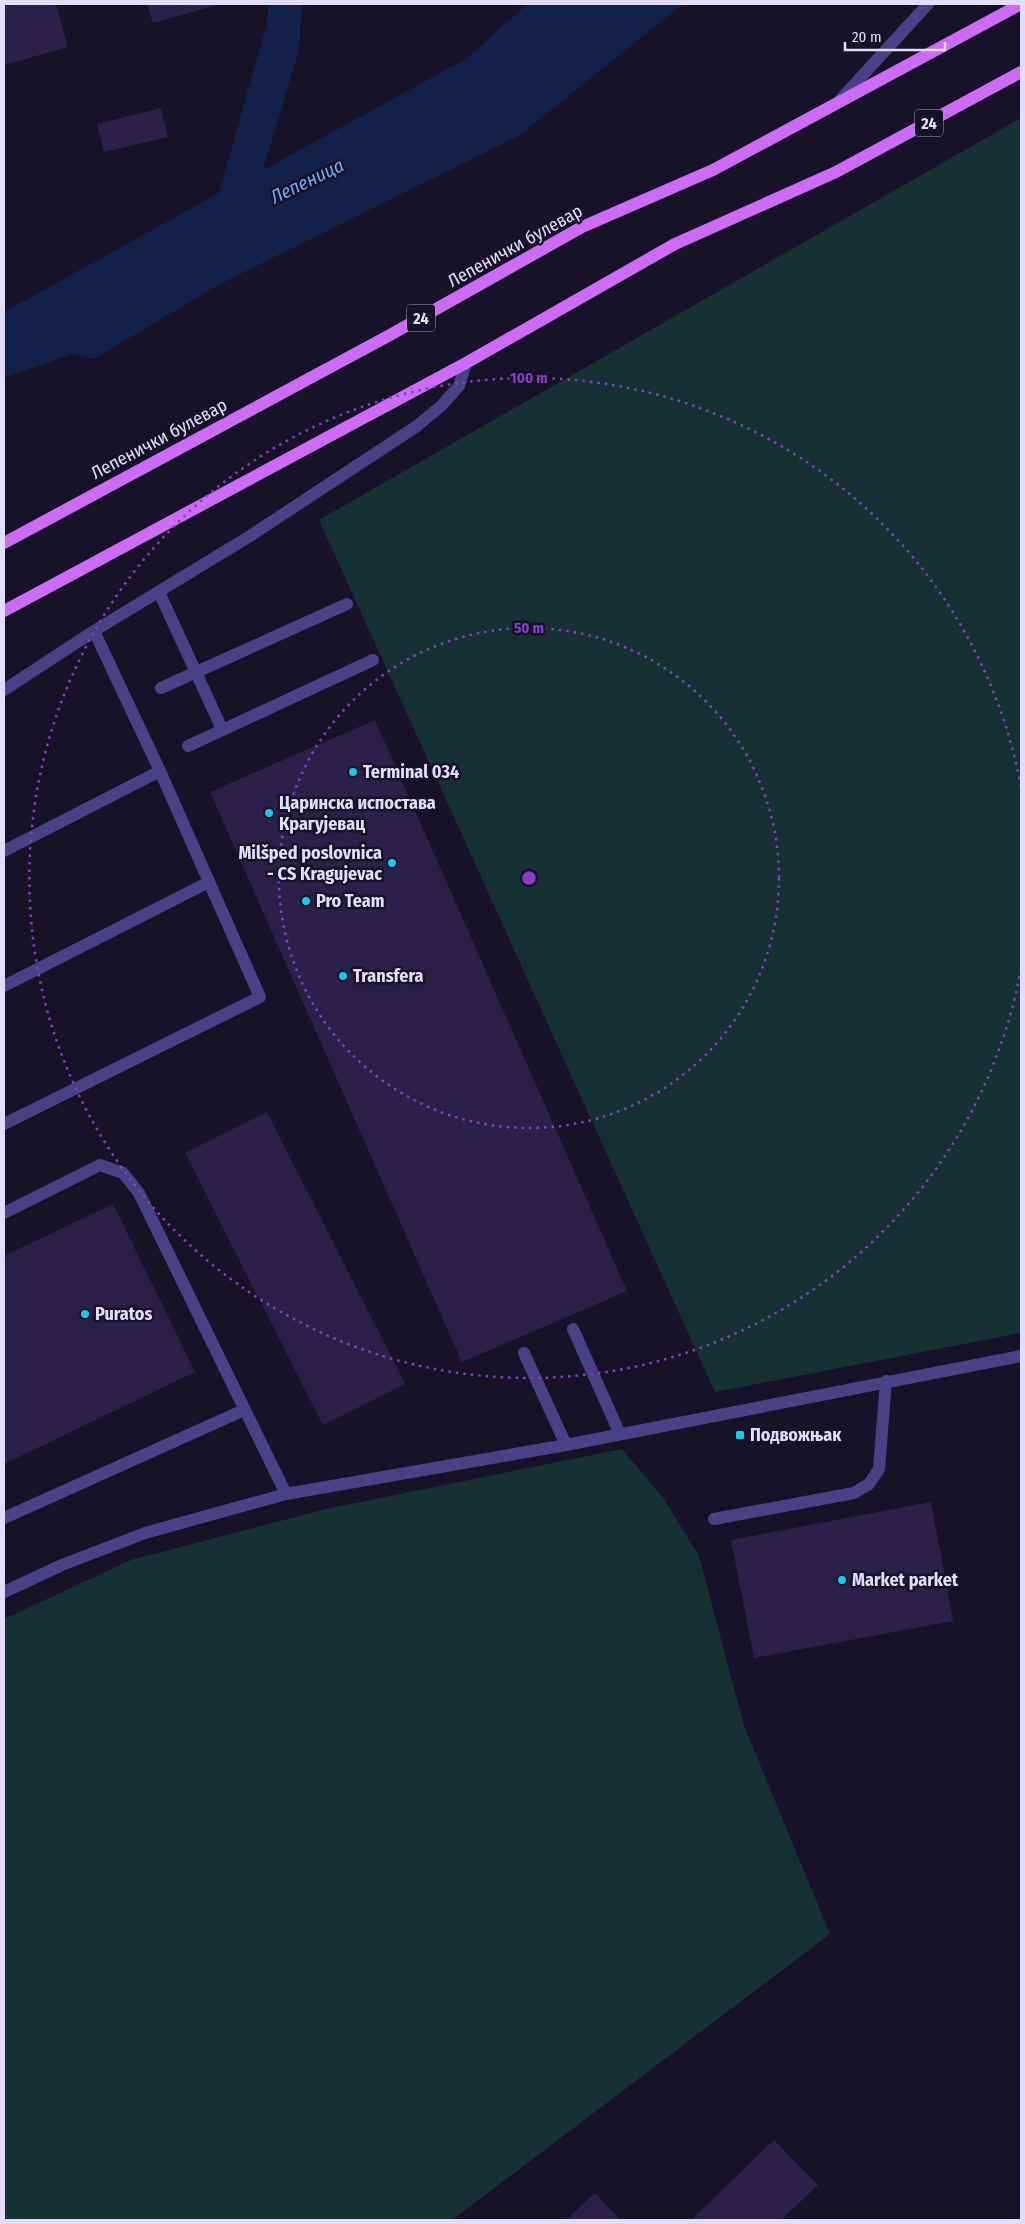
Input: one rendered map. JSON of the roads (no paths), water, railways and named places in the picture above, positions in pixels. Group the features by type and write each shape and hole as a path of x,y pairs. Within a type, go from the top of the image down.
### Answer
{"main road":[{"name":"Лепенички булевар","path":"4,542 374,344 582,227 713,170 1021,4"},
{"name":"24","path":"4,611 466,363 674,244 836,172 1021,72"}],"street":[{"path":"841,100 928,4"},
{"path":"4,690 94,631 250,536 417,426 441,406 459,386 466,363"},
{"path":"159,592 222,730"},
{"path":"161,688 347,604"},
{"path":"4,1124 260,997 160,770 94,631"},
{"path":"188,746 373,660"},
{"path":"4,851 160,770"},
{"path":"4,986 209,882"},
{"path":"4,1213 100,1165 123,1173 139,1193 286,1494"},
{"path":"573,1329 620,1434"},
{"path":"524,1353 566,1445"},
{"path":"4,1592 62,1565 145,1533 286,1494 566,1445 1021,1356"},
{"path":"714,1519 854,1493 869,1484 879,1469 886,1381"},
{"path":"4,1518 244,1410"}],"water":[{"name":"Лепеница","path":"268,4 302,4 299,50 263,170 466,59 527,4 683,4 520,135 220,284 94,359 72,354 4,378 4,312 219,193 267,23"}],"place":[{"name":"Terminal 034","path":"353,772"},
{"name":"Царинска испостава Крагујевац","path":"269,813"},
{"name":"Milšped poslovnica - CS Kragujevac","path":"392,863"},
{"name":"Pro Team","path":"306,901"},
{"name":"Transfera","path":"343,976"},
{"name":"Puratos","path":"85,1314"},
{"name":"Подвожњак","path":"740,1435"},
{"name":"Market parket","path":"842,1580"}]}
